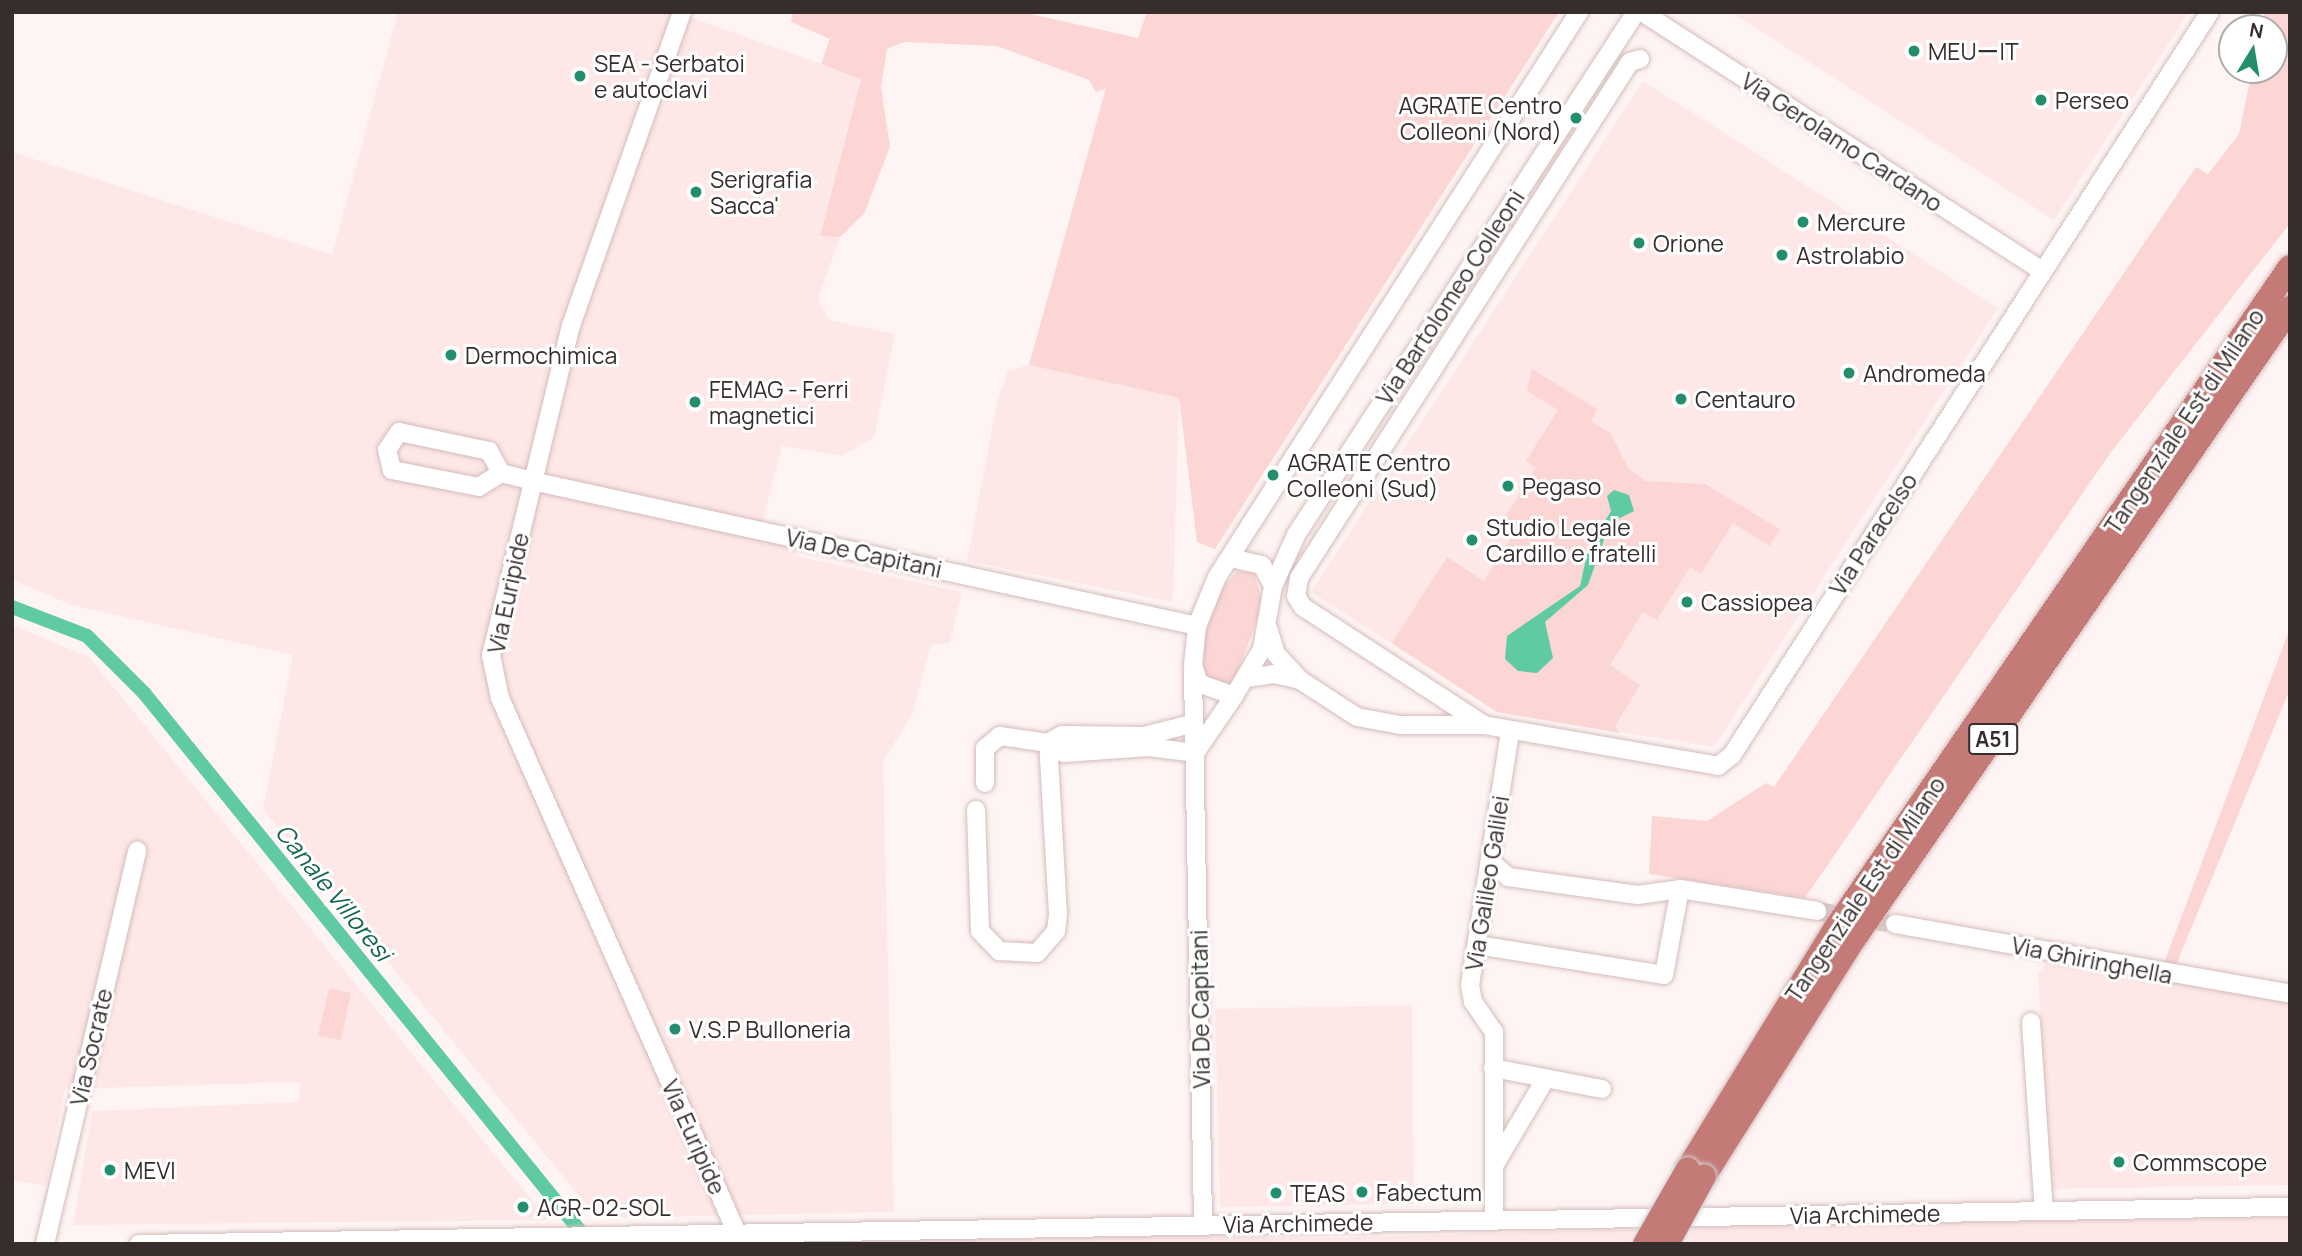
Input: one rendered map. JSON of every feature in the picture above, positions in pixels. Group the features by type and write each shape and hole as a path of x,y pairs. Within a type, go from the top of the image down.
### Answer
{"highway":[{"path":"2283,307 2290,254"},
{"name":"Tangenziale Est di Milano","path":"1645,1244 2283,307 2290,267"},
{"name":"Tangenziale Est di Milano","path":"1667,1244 1696,1172"}],"street":[{"name":"Via Euripide","path":"682,12 571,325 491,655 500,698 736,1231"},
{"name":"Via Bartolomeo Colleoni","path":"1193,666 1197,626 1231,558 1579,12"},
{"name":"Via Bartolomeo Colleoni","path":"1195,753 1246,678 1268,628 1273,586 1296,535 1636,12"},
{"name":"Via Gerolamo Cardano","path":"1642,12 2043,271"},
{"name":"Via Paracelso","path":"1296,596 1303,607 1484,725 1510,733 1700,766 1718,766 1732,754 2210,12"},
{"name":"Via Bartolomeo Colleoni","path":"1296,596 1299,578 1630,62 1640,59"},
{"path":"399,432 489,451 501,473 479,487 392,470 387,450 399,432"},
{"name":"Via De Capitani","path":"501,473 1197,626"},
{"path":"1231,558 1262,565 1273,586"},
{"name":"Via Bartolomeo Colleoni","path":"1268,628 1276,654 1300,680"},
{"name":"Via De Capitani","path":"1193,666 1191,724 1195,753 1203,1224"},
{"path":"1193,666 1199,683 1234,696"},
{"path":"1246,678 1274,674 1300,680 1357,717 1381,723 1484,725"},
{"path":"1048,743 1062,735 1144,736 1191,724"},
{"name":"Via Galileo Galilei","path":"1494,1220 1494,1032 1473,1002 1470,985 1510,733"},
{"path":"985,783 985,748 1000,736 1048,743 1064,752 1149,747 1195,753"},
{"path":"976,810 980,931 999,951 1037,953 1056,931 1058,914 1048,743"},
{"name":"Via Socrate","path":"46,1244 137,851"},
{"path":"1491,862 1508,877 1533,881 1638,895 1680,889 1817,911"},
{"path":"1478,945 1664,975 1680,889"},
{"name":"Via Ghiringhella","path":"1895,924 2290,994"},
{"path":"2031,1022 2044,1211"},
{"path":"1493,1068 1602,1089"},
{"path":"1493,1167 1546,1078"},
{"name":"Via Archimede","path":"139,1244 419,1241 605,1233 2290,1207"}],"shaded area":[{"path":"398,12 675,12 861,78 820,235 840,237 818,299 829,320 895,334 874,437 842,456 782,446 763,521 804,531 796,556 962,592 950,643 931,645 912,715 883,761 894,1212 597,1218 263,809 293,655 72,605 12,580 12,152 332,255"},
{"path":"793,12 1022,12 1138,38 1147,12 1559,12 1215,549 1197,542 1179,398 1029,365 1106,88 1096,92 1089,80 997,46 904,42 887,49 881,87 890,147 864,214 840,237 820,236 861,79 821,64 830,39 791,22"},
{"path":"1731,12 2189,12 2054,220"},
{"path":"2290,12 2288,226 2111,452 1805,898 1649,874 1652,816 1707,821 1766,783 1774,787 2196,167 2208,174 2239,134 2249,84 2288,84 2288,14 2264,14"},
{"path":"1643,81 1998,308 1714,747 1497,712 1311,592"},
{"path":"1029,365 1179,398 1173,602 967,561 997,403 1008,371"},
{"path":"1532,369 1597,409 1591,421 1610,433 1629,469 1645,481 1705,484 1780,529 1769,546 1733,523 1701,574 1690,567 1657,620 1643,612 1610,665 1640,685 1615,726 1620,733 1497,712 1392,643 1447,557 1484,581 1515,531 1502,522 1536,468 1526,461 1558,410 1527,391"},
{"path":"1614,490 1629,495 1634,511 1610,523 1588,585 1545,622 1553,658 1537,673 1518,671 1505,659 1507,636 1580,586 1588,549 1611,511 1607,496"},
{"path":"1236,572 1254,572 1263,604 1233,685 1213,687 1200,668 1203,640 1221,590"},
{"path":"12,625 89,657 548,1220 73,1225 92,1111 298,1102 300,1082 65,1089 46,1186 12,1180"},
{"path":"2290,628 2290,689 2176,965 2164,963"},
{"path":"2050,961 2290,1000 2290,1185 2051,1189 2038,973"},
{"path":"329,988 351,993 341,1040 318,1036"},
{"path":"1412,1005 1414,1204 1220,1207 1215,1009"},
{"path":"2290,1217 2290,1244 1686,1244 1695,1226"},
{"path":"1635,1229 1627,1244 684,1244 1077,1235 1326,1238"}],"waterway":[{"name":"Canale Villoresi","path":"12,607 87,636 144,693 588,1241"}],"tunnel":[{"path":"1817,911 1895,924"}],"place":[{"name":"MEUーIT","path":"1914,51"},
{"name":"SEA - Serbatoi e autoclavi","path":"580,76"},
{"name":"Perseo","path":"2041,100"},
{"name":"AGRATE Centro Colleoni (Nord)","path":"1576,118"},
{"name":"Serigrafia Sacca'","path":"696,192"},
{"name":"Mercure","path":"1803,222"},
{"name":"Orione","path":"1639,243"},
{"name":"Astrolabio","path":"1782,255"},
{"name":"Dermochimica","path":"451,355"},
{"name":"Andromeda","path":"1849,373"},
{"name":"Centauro","path":"1681,399"},
{"name":"FEMAG - Ferri magnetici","path":"695,402"},
{"name":"AGRATE Centro Colleoni (Sud)","path":"1273,475"},
{"name":"Pegaso","path":"1508,486"},
{"name":"Studio Legale Cardillo e fratelli","path":"1472,540"},
{"name":"Cassiopea","path":"1687,602"},
{"name":"V.S.P Bulloneria","path":"675,1029"},
{"name":"Commscope","path":"2119,1162"},
{"name":"MEVI","path":"110,1170"},
{"name":"Fabectum","path":"1362,1192"},
{"name":"TEAS","path":"1276,1193"},
{"name":"AGR-02-SOL","path":"523,1207"}]}
